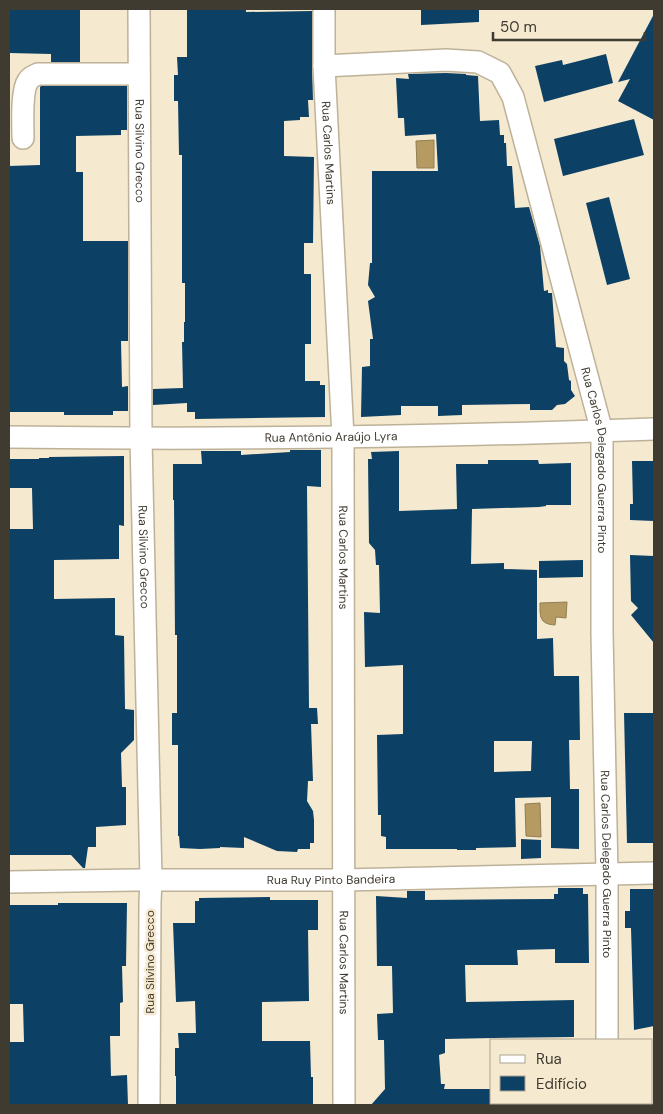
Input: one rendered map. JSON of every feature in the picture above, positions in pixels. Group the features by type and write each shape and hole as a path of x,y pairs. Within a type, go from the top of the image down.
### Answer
{"street":[{"name":"Rua Silvino Grecco","path":"139,9 142,439 151,880 150,1105"},
{"name":"Rua Carlos Martins","path":"324,9 324,66 343,437 344,1105"},
{"name":"Rua Carlos Delegado Guerra Pinto","path":"324,66 446,60 478,62 500,73 513,97 602,432 602,633 607,874 607,1039"},
{"path":"23,138 24,90 31,77 38,74 140,74"},
{"name":"Rua Antônio Araújo Lyra","path":"9,437 142,439 602,432 652,424"},
{"name":"Rua Ruy Pinto Bandeira","path":"9,882 343,880 654,873"}],"shaded area":[{"path":"434,140 434,168 417,168 416,141"},
{"path":"567,602 566,618 556,617 555,625 543,621 540,603"},
{"path":"540,803 541,837 526,836 525,804"}],"building":[{"path":"9,9 80,9 80,62 51,62 51,54 9,53"},
{"path":"187,9 246,9 246,12 312,11 313,100 308,100 309,117 300,117 300,120 284,121 284,156 314,157 313,243 304,243 304,274 311,274 311,344 305,344 305,381 320,381 320,385 325,385 325,417 195,419 195,412 187,412 187,403 153,405 153,389 183,388 182,342 184,342 185,283 182,283 182,155 179,155 178,101 174,101 174,75 178,75 177,57 187,57"},
{"path":"421,9 479,9 479,22 421,25"},
{"path":"654,14 654,120 618,101 630,79 618,82"},
{"path":"606,54 613,83 544,102 535,66 562,60 563,65"},
{"path":"446,73 478,76 480,121 499,120 500,135 504,135 504,143 506,143 507,166 512,166 515,208 529,207 540,246 544,291 548,290 548,293 552,293 556,347 564,348 564,361 567,364 571,390 575,396 565,404 557,405 552,410 530,410 530,404 462,405 462,415 438,416 438,406 401,406 401,415 361,417 362,367 370,366 370,339 373,339 368,301 375,297 368,285 370,263 372,263 372,171 438,171 436,134 405,136 404,118 398,118 396,78 409,79 408,74"},
{"path":"41,86 127,86 127,130 121,130 121,135 76,136 76,172 83,172 83,241 128,241 128,341 121,341 122,387 128,386 128,411 113,411 113,415 64,415 64,412 9,412 9,166 40,165"},
{"path":"634,119 644,155 563,176 554,139"},
{"path":"609,197 630,279 607,285 586,203"},
{"path":"290,450 321,450 321,487 307,486 309,708 317,708 318,724 311,724 313,781 308,781 307,801 313,811 314,843 310,843 310,849 298,849 297,852 277,851 244,837 244,848 180,848 178,836 178,745 172,745 172,713 177,713 173,464 202,464 201,451 241,451 241,455 290,452"},
{"path":"399,451 399,511 457,509 456,464 488,464 488,460 538,460 539,464 571,463 571,505 472,509 471,564 504,563 504,569 537,570 537,639 553,638 554,676 579,676 580,740 569,740 570,789 579,789 579,849 551,848 551,797 515,798 516,847 476,848 476,850 386,849 386,837 381,836 381,815 378,815 377,735 403,734 403,665 365,667 364,612 380,613 379,565 376,565 375,550 369,543 368,459 372,459 371,452","holes":["494,741 532,741 531,771 494,772"]},
{"path":"124,456 124,526 119,525 119,559 54,560 54,599 115,598 115,635 124,636 125,709 134,710 134,740 121,753 122,787 126,787 126,825 96,827 96,847 88,847 85,868 71,855 9,855 9,529 33,529 32,488 9,488 9,459"},
{"path":"632,461 653,461 654,521 630,520 630,504 633,504"},
{"path":"630,555 654,556 654,643 631,615 638,608 631,601"},
{"path":"583,560 583,577 539,578 539,561"},
{"path":"624,713 654,713 654,843 627,843"},
{"path":"521,839 541,840 541,858 521,859"},
{"path":"558,888 583,888 583,894 588,894 589,963 555,963 555,949 517,950 518,965 465,965 466,1002 574,1000 574,1037 445,1039 445,1053 439,1055 441,1084 445,1084 444,1089 490,1089 490,1104 492,1105 371,1105 385,1089 384,1040 378,1040 377,1014 393,1013 392,966 377,966 376,896 407,898 407,891 425,891 425,900 554,899 554,894 558,894"},
{"path":"630,889 654,889 654,1026 634,1030 631,928 625,928 625,911 630,911"},
{"path":"270,897 270,900 318,900 318,930 308,930 309,1001 262,1002 262,1041 310,1041 313,1105 176,1105 175,1048 179,1048 178,1033 196,1033 195,1001 176,1002 173,923 195,923 195,901 199,901 199,898"},
{"path":"58,903 127,903 126,966 122,966 123,1002 120,1003 120,1036 110,1036 111,1076 127,1075 128,1105 9,1105 9,1042 24,1042 23,1004 9,1004 9,905 58,905"}]}
